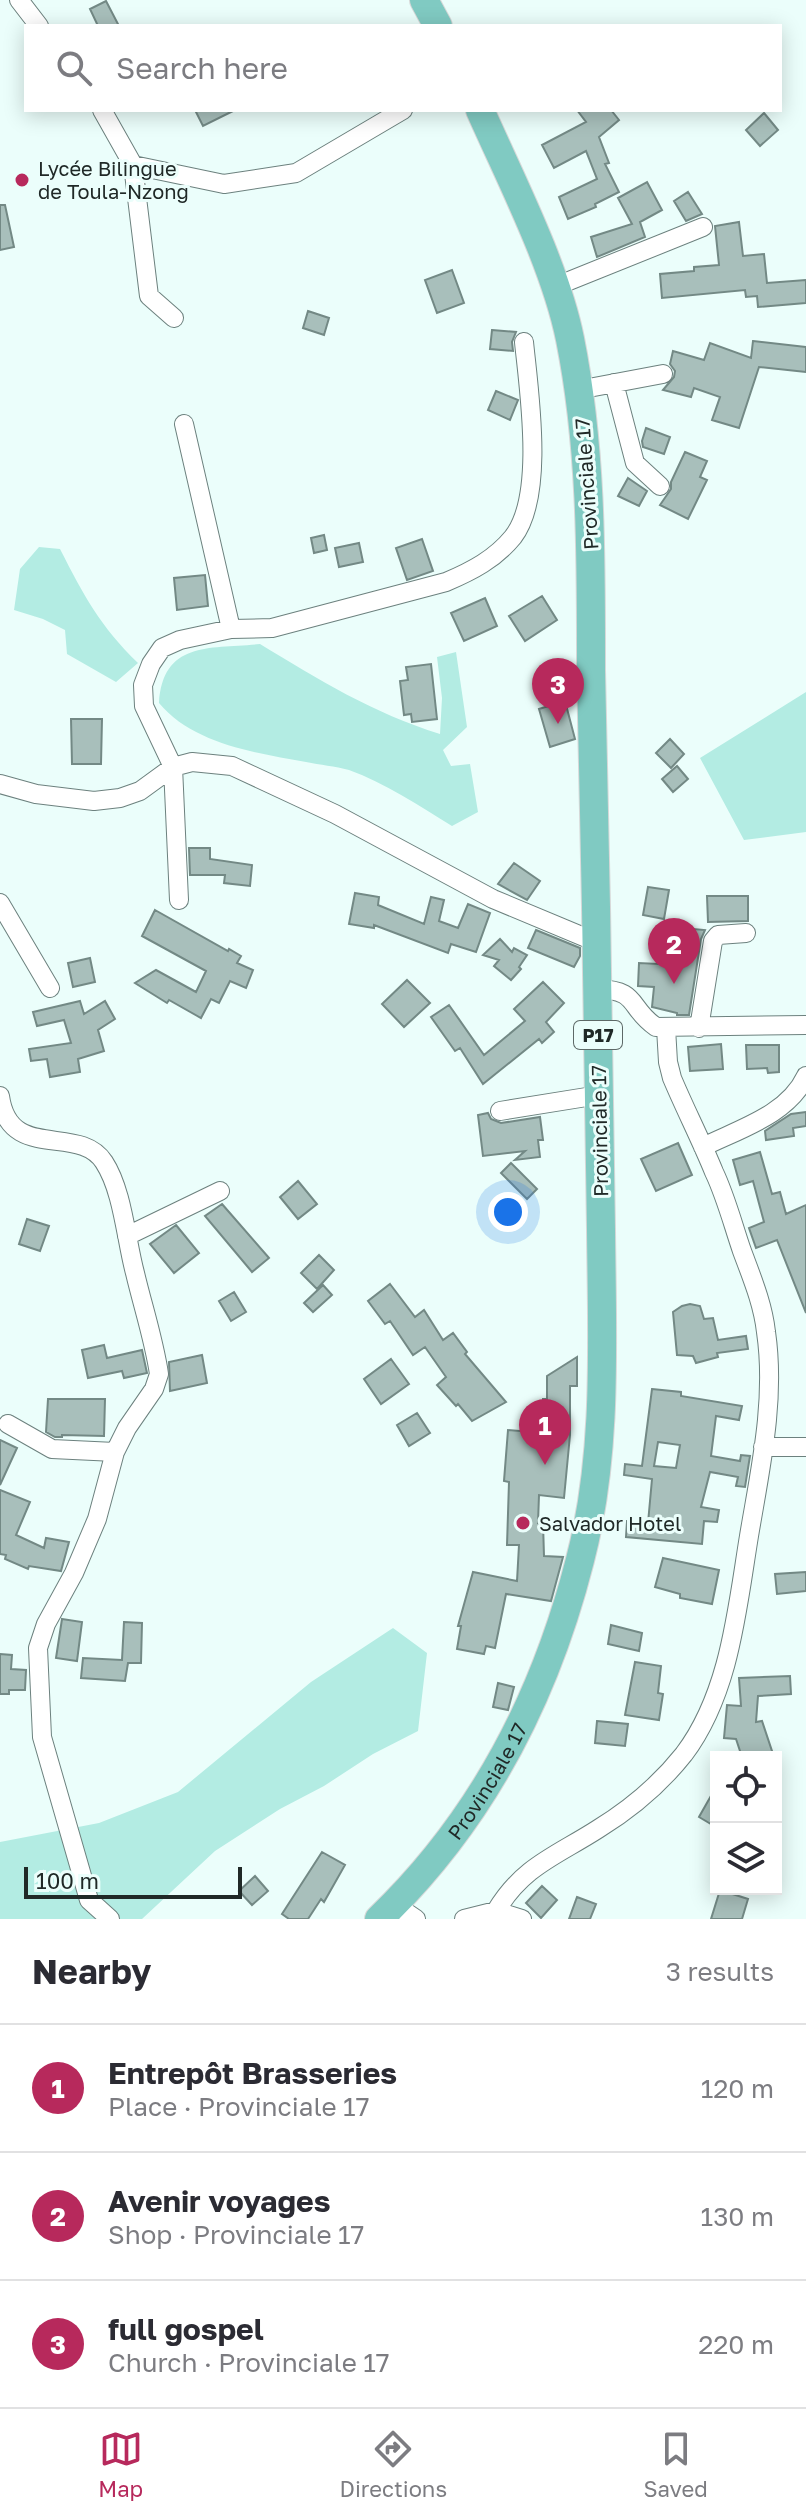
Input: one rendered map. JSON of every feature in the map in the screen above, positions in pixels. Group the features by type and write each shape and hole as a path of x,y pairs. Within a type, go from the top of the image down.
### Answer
{"main road":[{"path":"424,0 437,24"},
{"name":"Provinciale 17","path":"397,1914 473,1809 522,1727 557,1641 581,1558 595,1491 600,1410 602,1289 592,545 578,390 569,335 544,256 481,112"}],"street":[{"path":"19,0 37,24"},
{"path":"103,112 133,165 149,296 174,318"},
{"path":"133,165 224,184 296,173 400,112"},
{"path":"554,287 703,227"},
{"path":"179,900 173,767 144,706 143,685 151,664 162,648 180,640 231,629 272,628 419,589 468,573 494,557 515,535 528,507 532,418 524,342"},
{"path":"578,390 663,374"},
{"path":"614,383 635,463 660,486"},
{"path":"184,424 231,629"},
{"path":"0,784 36,794 94,801 120,798 140,791 173,767 192,762 232,766 335,814 493,899 596,942"},
{"path":"0,903 50,988"},
{"path":"699,1028 713,941 718,935 746,933"},
{"path":"597,989 631,997 645,1020 656,1027 806,1025"},
{"path":"496,1911 516,1882 529,1870 601,1828 658,1783 684,1754 702,1726 724,1668 763,1447 769,1390 764,1318 719,1185 672,1078 666,1028"},
{"path":"703,1147 781,1108 795,1096 806,1076"},
{"path":"500,1111 599,1095"},
{"path":"0,1096 2,1110 10,1124 23,1133 41,1140 91,1149 104,1162 117,1195 159,1374 154,1389 127,1428 115,1452 97,1519 74,1573 46,1624 38,1648 42,1737 89,1900 110,1919"},
{"path":"127,1236 220,1191"},
{"path":"8,1424 52,1449 115,1452"},
{"path":"763,1447 806,1447"},
{"path":"464,1919 496,1911 522,1919"}],"green space":[{"path":"39,547 60,549 94,610 138,663 116,682 67,654 65,630 14,610 20,569"},
{"path":"260,644 369,706 440,734 442,698 437,657 456,652 467,727 443,750 451,766 470,764 478,812 452,826 389,788 349,770 267,755 207,737 173,717 159,703 162,683 180,658 208,648"},
{"path":"806,692 806,832 744,840 700,758"},
{"path":"393,1628 427,1653 418,1731 373,1754 215,1851 142,1919 0,1919 0,1842 99,1823 178,1792 311,1682"}],"building":[{"path":"106,1 118,24 97,24 90,9"},
{"path":"196,112 231,112 203,126"},
{"path":"578,112 613,112 619,120 599,137 609,163 605,164 619,192 595,204 596,207 568,219 559,197 597,179 586,151 554,168 542,145 586,122"},
{"path":"764,113 778,130 760,146 746,130"},
{"path":"647,182 662,210 640,222 645,237 597,257 591,237 632,224 618,198"},
{"path":"688,192 702,214 686,221 674,201"},
{"path":"0,205 5,205 14,247 0,250"},
{"path":"739,222 743,256 764,254 767,283 806,280 806,303 758,307 757,296 746,297 745,290 662,298 660,274 719,265 715,226"},
{"path":"452,270 464,303 437,313 425,280"},
{"path":"308,311 329,318 324,335 303,328"},
{"path":"492,330 516,332 513,351 490,349"},
{"path":"753,341 806,347 806,372 759,367 739,428 712,420 720,397 694,388 691,397 663,390 674,377 675,371 670,364 673,351 704,360 710,343 751,358"},
{"path":"496,391 518,400 510,420 488,410"},
{"path":"646,428 670,437 664,454 643,447"},
{"path":"685,452 707,461 700,477 707,480 688,519 660,505 671,489 671,482"},
{"path":"628,478 647,491 639,506 618,496"},
{"path":"324,535 327,550 314,553 311,538"},
{"path":"422,539 433,571 407,580 396,548"},
{"path":"359,543 363,562 339,567 335,548"},
{"path":"205,575 208,606 177,610 174,578"},
{"path":"542,596 557,620 525,641 509,616"},
{"path":"485,598 497,626 464,641 451,613"},
{"path":"431,664 437,719 412,722 411,714 404,715 400,681 408,680 406,667"},
{"path":"565,701 575,739 550,747 539,709"},
{"path":"71,719 102,719 101,764 72,764"},
{"path":"670,739 684,754 671,768 656,753"},
{"path":"677,766 688,779 673,792 662,779"},
{"path":"189,848 210,848 210,859 252,865 250,886 224,883 225,875 190,875"},
{"path":"514,863 540,881 527,900 498,884"},
{"path":"648,887 669,890 664,919 643,915"},
{"path":"355,893 379,897 378,905 424,924 431,897 444,900 439,921 458,928 468,904 490,913 476,952 451,944 448,953 374,925 374,928 349,924"},
{"path":"707,896 748,896 748,921 708,922"},
{"path":"155,910 241,956 237,963 253,970 246,988 230,981 219,1003 211,999 201,1018 169,1000 167,1003 135,983 156,970 196,992 206,971 142,936"},
{"path":"682,928 705,930 689,1015 677,1015 652,1007 654,987 638,986 639,963 679,965"},
{"path":"536,930 580,948 580,956 574,967 528,948"},
{"path":"500,939 512,952 514,948 527,955 519,967 521,969 511,980 494,966 499,960 483,955"},
{"path":"90,958 95,982 73,987 68,963"},
{"path":"407,980 430,1003 404,1027 382,1004"},
{"path":"543,982 564,1003 546,1022 554,1032 542,1043 539,1039 483,1084 460,1048 455,1051 431,1017 449,1005 484,1055 525,1021 514,1009"},
{"path":"80,1001 84,1014 105,1001 115,1019 98,1030 104,1051 78,1059 80,1072 50,1077 47,1059 31,1061 29,1049 71,1043 64,1020 37,1026 33,1012"},
{"path":"721,1044 723,1069 690,1071 688,1047"},
{"path":"746,1045 779,1045 779,1072 768,1073 767,1068 747,1069"},
{"path":"806,1112 806,1126 793,1128 794,1136 766,1140 765,1131 791,1114"},
{"path":"488,1113 491,1119 501,1123 540,1117 543,1140 538,1140 540,1157 515,1160 525,1151 483,1156 478,1115"},
{"path":"678,1143 692,1175 656,1191 641,1159"},
{"path":"760,1152 772,1194 780,1192 786,1214 806,1205 806,1313 777,1240 756,1248 749,1228 764,1222 753,1181 740,1185 733,1160"},
{"path":"511,1163 537,1189 527,1199 501,1173"},
{"path":"298,1181 317,1204 298,1219 280,1197"},
{"path":"222,1204 269,1258 252,1272 205,1216"},
{"path":"27,1219 49,1226 40,1251 19,1244"},
{"path":"176,1225 199,1253 174,1273 150,1244"},
{"path":"319,1255 334,1270 317,1289 301,1273"},
{"path":"390,1284 415,1317 424,1310 443,1340 453,1333 467,1352 465,1354 506,1402 472,1421 458,1404 456,1406 437,1385 446,1377 425,1347 413,1355 390,1321 385,1324 368,1301"},
{"path":"323,1285 332,1295 313,1312 304,1303"},
{"path":"234,1292 246,1312 231,1321 219,1301"},
{"path":"690,1304 700,1306 704,1319 713,1318 718,1340 746,1336 748,1349 717,1353 718,1357 696,1363 693,1356 677,1355 673,1312"},
{"path":"104,1345 107,1358 142,1350 147,1373 124,1378 122,1371 88,1378 82,1350"},
{"path":"202,1355 207,1383 170,1391 169,1362"},
{"path":"577,1357 577,1386 570,1386 570,1435 564,1498 539,1495 538,1523 543,1523 544,1556 563,1557 551,1601 506,1594 495,1648 486,1646 484,1654 457,1649 461,1626 458,1626 473,1572 517,1581 519,1545 507,1545 509,1482 504,1481 508,1430 543,1433 547,1376"},
{"path":"391,1359 409,1384 381,1404 364,1379"},
{"path":"652,1389 681,1392 681,1396 742,1406 739,1420 716,1416 711,1456 740,1461 741,1455 750,1456 745,1487 736,1486 738,1477 710,1472 701,1507 719,1510 717,1522 704,1521 702,1544 626,1537 627,1521 648,1523 652,1479 624,1475 625,1464 642,1466","holes":["658,1442 680,1445 676,1468 654,1466"]},
{"path":"48,1399 105,1399 104,1436 55,1437 46,1432"},
{"path":"417,1413 430,1433 409,1446 397,1425"},
{"path":"0,1440 17,1448 0,1485"},
{"path":"0,1490 30,1502 16,1535 44,1548 46,1538 69,1542 61,1571 29,1566 28,1569 0,1554"},
{"path":"663,1558 719,1570 712,1604 680,1598 680,1594 655,1587"},
{"path":"806,1572 806,1591 777,1594 775,1574"},
{"path":"62,1619 82,1622 77,1661 56,1658"},
{"path":"124,1622 142,1623 141,1663 128,1663 125,1681 81,1678 83,1658 122,1660"},
{"path":"611,1625 642,1633 639,1651 608,1644"},
{"path":"0,1654 12,1655 11,1669 26,1670 25,1690 9,1690 9,1694 0,1694"},
{"path":"635,1662 661,1666 658,1693 663,1694 659,1720 625,1715"},
{"path":"790,1676 791,1694 758,1696 756,1722 762,1721 772,1751 740,1751 736,1739 724,1738 727,1705 741,1706 739,1678"},
{"path":"498,1683 514,1687 508,1710 493,1707"},
{"path":"597,1721 628,1724 625,1746 595,1743"},
{"path":"710,1798 710,1823 699,1817"},
{"path":"322,1852 345,1865 324,1902 321,1899 308,1919 289,1919 282,1914"},
{"path":"255,1876 268,1891 252,1905 239,1891"},
{"path":"542,1886 557,1900 541,1918 526,1903"},
{"path":"718,1895 748,1899 742,1919 711,1919"},
{"path":"577,1897 596,1904 590,1919 569,1919"}],"place":[{"name":"Lycée Bilingue de Toula-Nzong","path":"22,180"},
{"name":"full gospel","path":"558,724"},
{"name":"Avenir voyages","path":"674,984"},
{"name":"Entrepôt Brasseries","path":"545,1465"},
{"name":"Salvador Hotel","path":"523,1523"}]}
